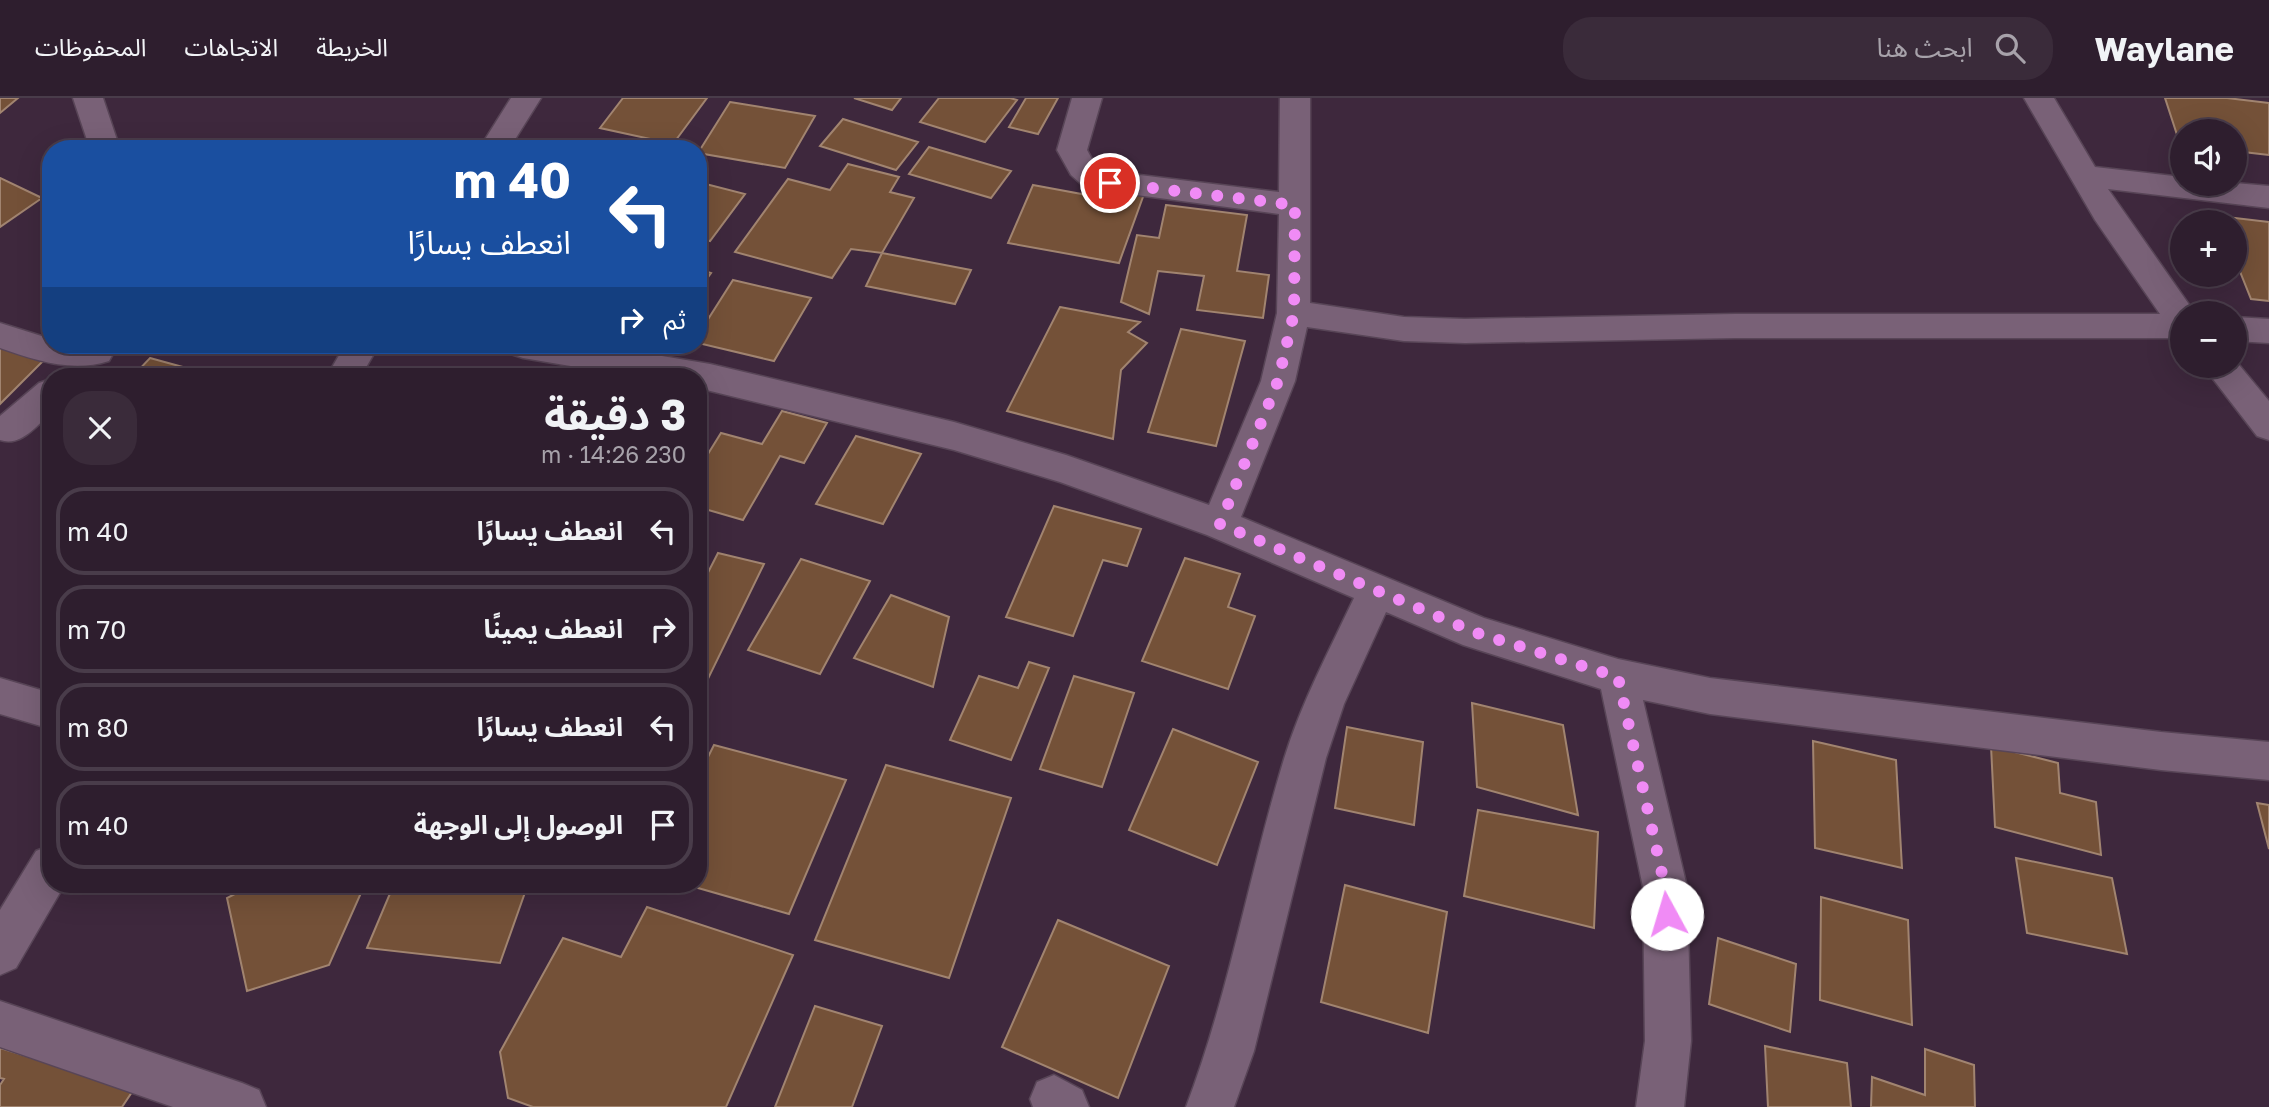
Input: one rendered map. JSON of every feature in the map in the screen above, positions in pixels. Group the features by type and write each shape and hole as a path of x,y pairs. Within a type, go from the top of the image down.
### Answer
{"street":[{"path":"88,98 102,140"},
{"path":"500,140 526,98"},
{"path":"1087,98 1072,150 1083,172 1094,178 1158,190 1295,205"},
{"path":"1220,524 1278,381 1294,313 1295,98"},
{"path":"2039,98 2084,176 2170,301"},
{"path":"2084,176 2269,197"},
{"path":"1294,313 1404,328 1465,331 1735,326 2170,326"},
{"path":"2247,330 2269,331"},
{"path":"0,335 42,350"},
{"path":"79,368 96,354"},
{"path":"562,354 622,368"},
{"path":"2230,378 2269,426"},
{"path":"707,388 928,430 1054,465 1220,524 1477,633 1618,677 1710,696 2161,751 2269,761"},
{"path":"9,429 42,400"},
{"path":"1210,1107 1231,1051 1304,758 1324,704 1376,591"},
{"path":"1618,677 1665,887 1668,1041 1660,1107"},
{"path":"0,696 42,708"},
{"path":"0,952 42,881"},
{"path":"0,1024 242,1107"}],"building":[{"path":"0,98 18,98 0,113"},
{"path":"623,98 707,98 676,140 655,140 600,128"},
{"path":"854,98 901,98 892,110"},
{"path":"939,98 1017,100 985,142 920,122"},
{"path":"1026,98 1058,98 1038,134 1009,127"},
{"path":"2165,98 2227,98 2269,103 2269,155 2247,152 2247,119 2172,119"},
{"path":"730,102 815,116 785,168 707,155 706,140"},
{"path":"843,119 918,142 896,170 820,146"},
{"path":"929,147 1011,171 991,198 909,174"},
{"path":"848,164 899,177 890,192 914,198 882,253 851,249 832,278 735,252 788,179 830,190"},
{"path":"0,178 42,198 0,227"},
{"path":"707,184 745,194 710,241 707,240"},
{"path":"1033,185 1125,202 1129,192 1144,194 1119,263 1008,243"},
{"path":"1166,205 1247,215 1237,271 1269,275 1263,318 1197,310 1204,276 1158,271 1149,314 1121,302 1137,235 1159,238"},
{"path":"2247,219 2269,222 2269,301 2251,299 2246,287"},
{"path":"882,253 971,270 955,304 866,286"},
{"path":"733,280 811,298 774,361 707,345 707,321"},
{"path":"1060,307 1140,322 1128,332 1147,343 1121,370 1113,439 1007,411"},
{"path":"1181,329 1245,341 1216,446 1148,432"},
{"path":"0,344 47,357 0,404"},
{"path":"150,358 186,368 141,368"},
{"path":"782,411 827,423 804,463 780,456 743,520 707,510 707,456 721,433 762,444"},
{"path":"856,436 921,454 883,524 816,504"},
{"path":"1054,506 1141,529 1127,566 1103,560 1073,636 1006,617"},
{"path":"718,553 764,564 707,681 707,574"},
{"path":"1185,558 1240,574 1228,607 1255,616 1228,689 1142,661"},
{"path":"801,559 870,581 820,674 748,650"},
{"path":"891,595 949,617 933,687 854,658"},
{"path":"1029,662 1049,668 1011,760 950,740 979,676 1018,688"},
{"path":"1074,676 1134,693 1102,787 1040,769"},
{"path":"1472,703 1563,725 1578,815 1477,787"},
{"path":"1347,727 1423,742 1414,825 1335,808"},
{"path":"1173,729 1258,762 1217,865 1129,830"},
{"path":"1813,741 1896,760 1902,868 1815,848"},
{"path":"714,745 846,780 789,914 707,891 707,759"},
{"path":"1991,746 2058,763 2060,793 2096,802 2101,855 1995,827"},
{"path":"886,765 1011,798 949,978 815,940"},
{"path":"2257,803 2269,805 2269,849"},
{"path":"1478,810 1598,832 1594,928 1464,896"},
{"path":"2016,858 2112,878 2127,954 2027,933"},
{"path":"1345,885 1447,912 1428,1033 1321,1002"},
{"path":"237,893 361,893 329,965 247,991 227,898"},
{"path":"390,893 525,893 500,963 367,948"},
{"path":"1821,897 1908,920 1912,1025 1820,1000"},
{"path":"647,907 793,955 726,1107 533,1107 508,1098 500,1052 563,938 621,957"},
{"path":"1058,920 1169,966 1118,1098 1002,1047"},
{"path":"1718,938 1796,964 1790,1032 1709,1004"},
{"path":"815,1006 882,1026 852,1107 775,1107"},
{"path":"1765,1046 1847,1063 1851,1107 1768,1107"},
{"path":"0,1048 134,1089 122,1107 0,1107 0,1085 4,1079 0,1078"},
{"path":"1925,1049 1974,1065 1975,1107 1871,1107 1872,1077 1925,1095"}],"route":[{"path":"1110,183 1295,205 1294,313 1278,381 1260,431 1220,524 1477,633 1618,677 1665,887 1667,914"}]}
